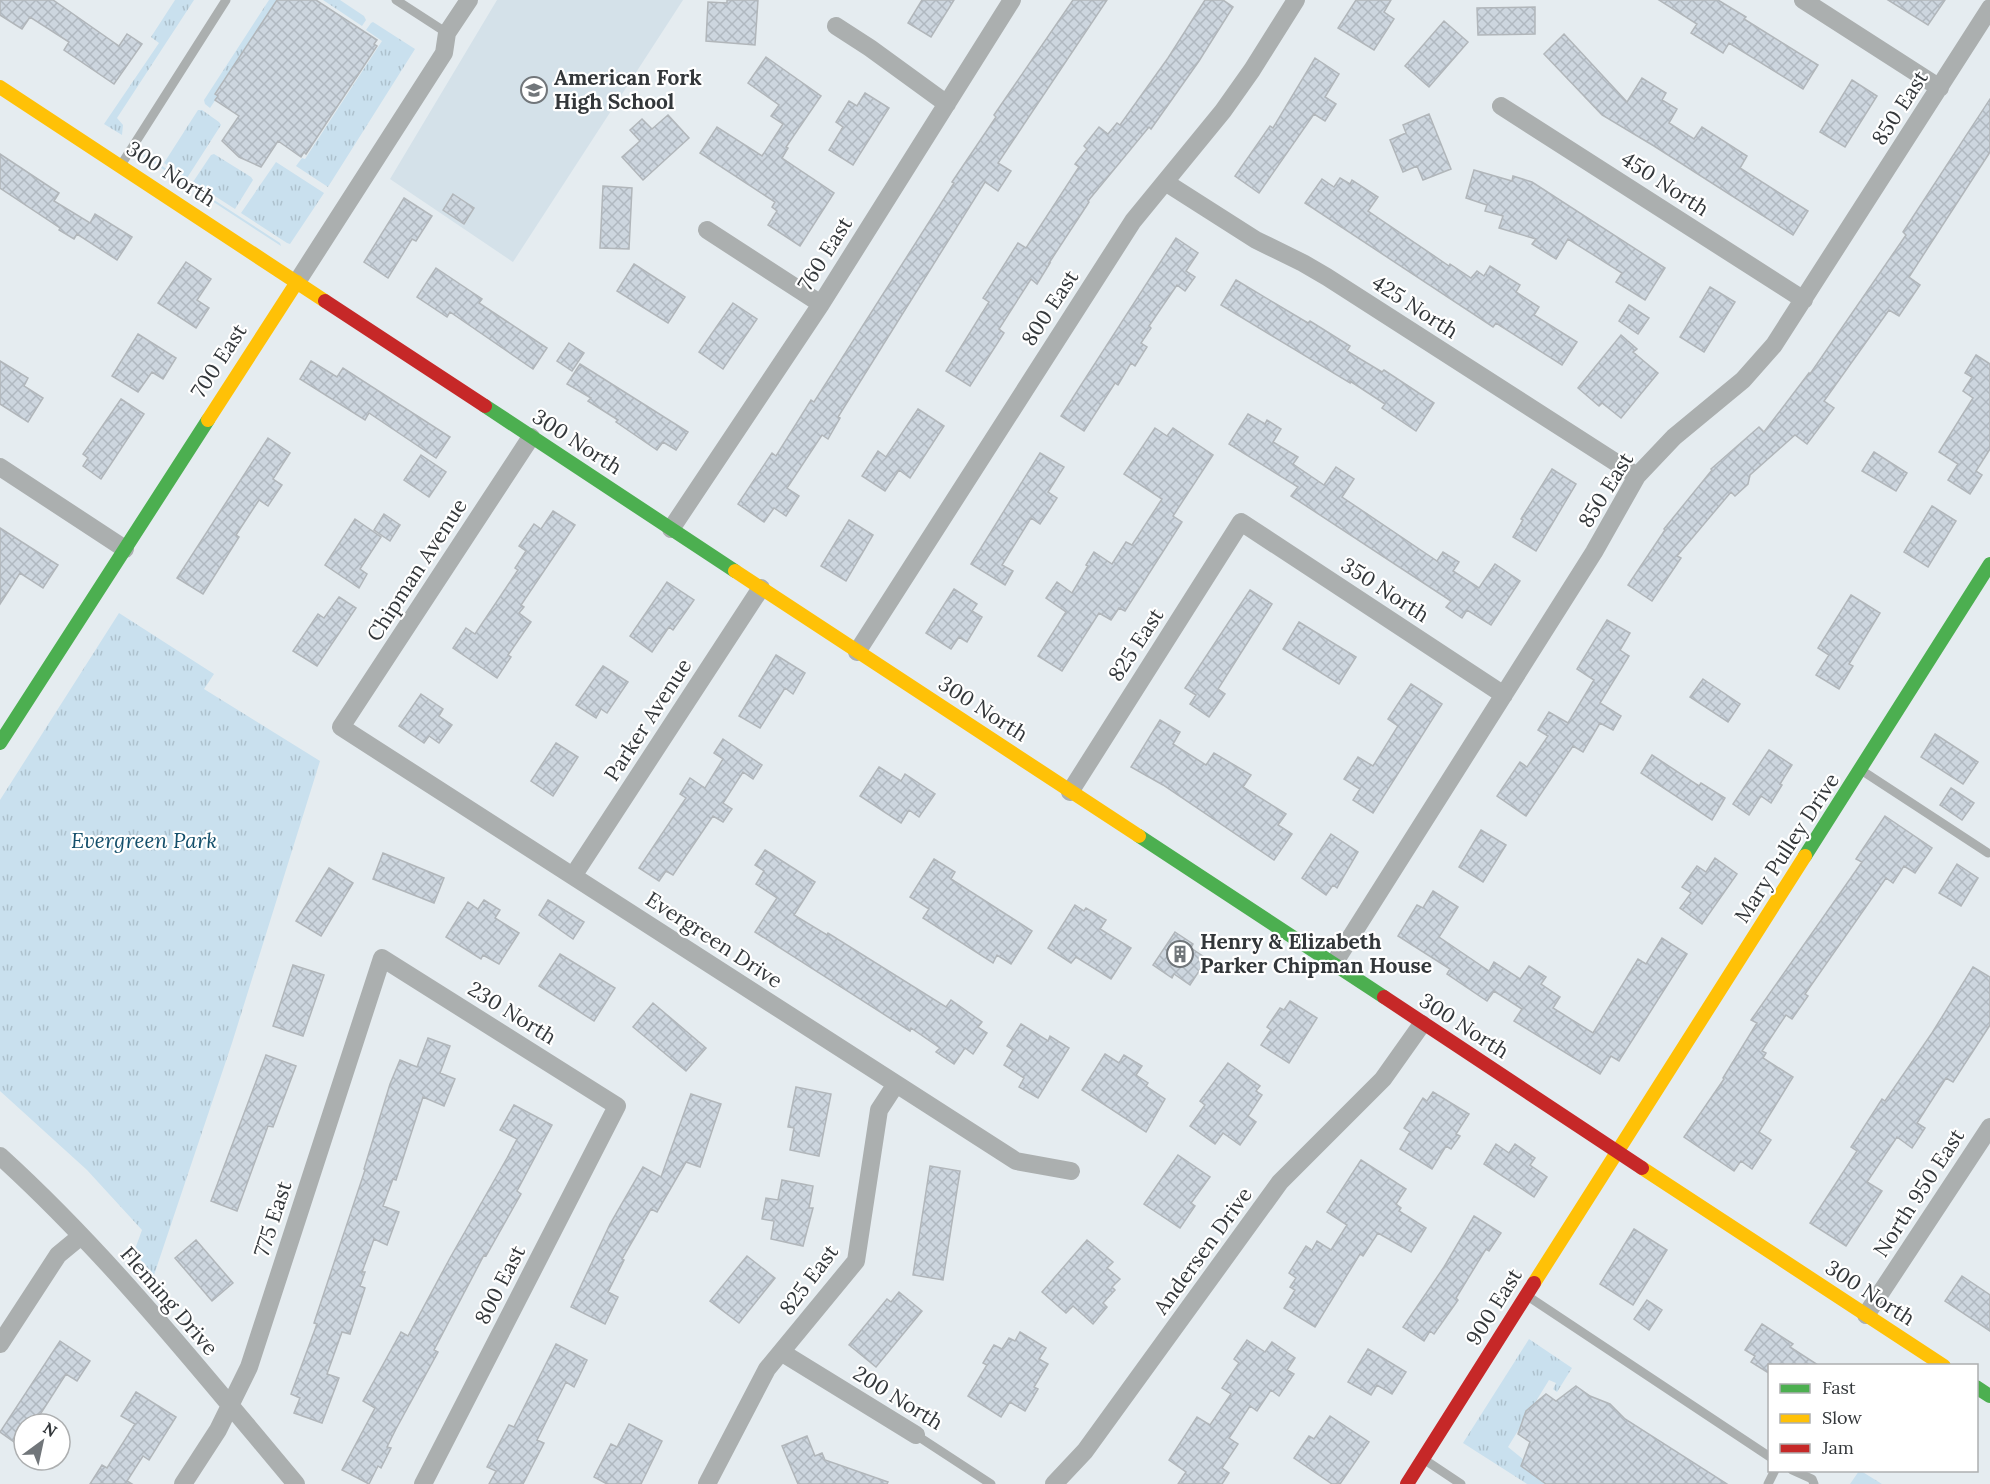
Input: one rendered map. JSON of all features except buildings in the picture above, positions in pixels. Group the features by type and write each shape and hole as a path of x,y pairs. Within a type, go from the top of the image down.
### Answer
{"street":[{"name":"700 East","path":"0,743 444,53 447,33 469,0"},
{"name":"760 East","path":"671,529 821,304 1012,0"},
{"name":"800 East","path":"857,652 1133,221 1223,111 1296,0"},
{"path":"1803,0 1940,88"},
{"name":"850 East","path":"1333,965 1594,552 1637,476 1674,437 1728,394 1760,363 1774,345 1990,8"},
{"path":"836,26 946,104"},
{"name":"300 North","path":"0,87 1616,1152 1942,1364"},
{"name":"450 North","path":"1501,106 1804,300"},
{"name":"425 North","path":"1165,182 1256,240 1303,262 1637,476"},
{"path":"707,230 821,304"},
{"name":"Chipman Avenue","path":"341,728 531,437"},
{"path":"0,467 125,549"},
{"name":"350 North","path":"1241,522 1504,695"},
{"name":"825 East","path":"1070,792 1241,522"},
{"name":"Mary Pulley Drive","path":"1616,1152 1990,564"},
{"name":"Parker Avenue","path":"573,876 761,588"},
{"name":"Evergreen Drive","path":"341,728 1016,1161 1071,1171"},
{"name":"230 North","path":"382,958 617,1106"},
{"name":"775 East","path":"183,1484 218,1430 249,1367 382,958"},
{"name":"Andersen Drive","path":"1054,1484 1085,1451 1280,1182 1375,1087 1422,1024"},
{"name":"825 East","path":"707,1484 767,1369 856,1261 879,1110 896,1084"},
{"name":"800 East","path":"423,1484 617,1106"},
{"name":"North 950 East","path":"1866,1315 1990,1127"},
{"name":"900 East","path":"1407,1484 1616,1152"},
{"name":"Fleming Drive","path":"0,1156 35,1188 132,1291 296,1484"},
{"path":"0,1344 58,1255 81,1236"},
{"name":"200 North","path":"781,1352 916,1436"}],"lane":[{"path":"120,166 226,0"},
{"path":"396,0 447,33"},
{"path":"1861,770 1988,853"},
{"path":"1526,1296 1768,1455"},
{"name":"200 North","path":"916,1436 991,1484"},
{"path":"1423,1458 1461,1484"},
{"path":"1796,1472 1812,1479 1814,1484"}],"shaded area":[{"name":"American Fork High School","path":"497,0 683,0 513,262 390,179"}],"green space":[{"path":"175,0 194,0 117,118 123,125 122,135 104,124 159,43 151,37"},
{"path":"269,0 277,0 215,94 218,96 210,108 204,100"},
{"path":"323,0 340,0 364,16 366,20 362,26"},
{"path":"373,22 415,49 328,187 296,166 302,158 305,159 382,41 366,30"},
{"path":"198,110 202,110 221,125 187,178 164,163"},
{"path":"142,153 280,243 281,246 143,156"},
{"path":"214,154 253,180 235,209 193,182 211,155"},
{"path":"276,162 324,193 290,244 241,213"},
{"name":"Evergreen Park","path":"119,613 214,674 204,689 320,761 232,1043 154,1275 134,1252 142,1230 87,1170 0,1091 0,800"},
{"path":"1529,1339 1572,1368 1557,1392 1553,1389 1556,1383 1549,1380 1508,1447 1524,1460 1546,1484 1527,1484 1463,1443"},
{"path":"1858,1472 1863,1472 1882,1484 1850,1484"}],"traffic: fast":[{"path":"485,406 735,571"},
{"path":"0,743 208,420"},
{"path":"1805,856 1990,564"},
{"path":"1139,836 1384,997"},
{"path":"1978,1388 1990,1396"}],"traffic: slow":[{"path":"0,87 325,301"},
{"path":"208,420 297,282"},
{"path":"735,571 1139,836"},
{"path":"1534,1283 1805,856"},
{"path":"1642,1168 1941,1364"}],"traffic: jam":[{"path":"325,301 485,406"},
{"path":"1384,997 1642,1168"},
{"path":"1407,1484 1534,1283"}],"place":[{"name":"American Fork High School","path":"534,90"},
{"name":"Henry & Elizabeth Parker Chipman House","path":"1180,954"}]}
